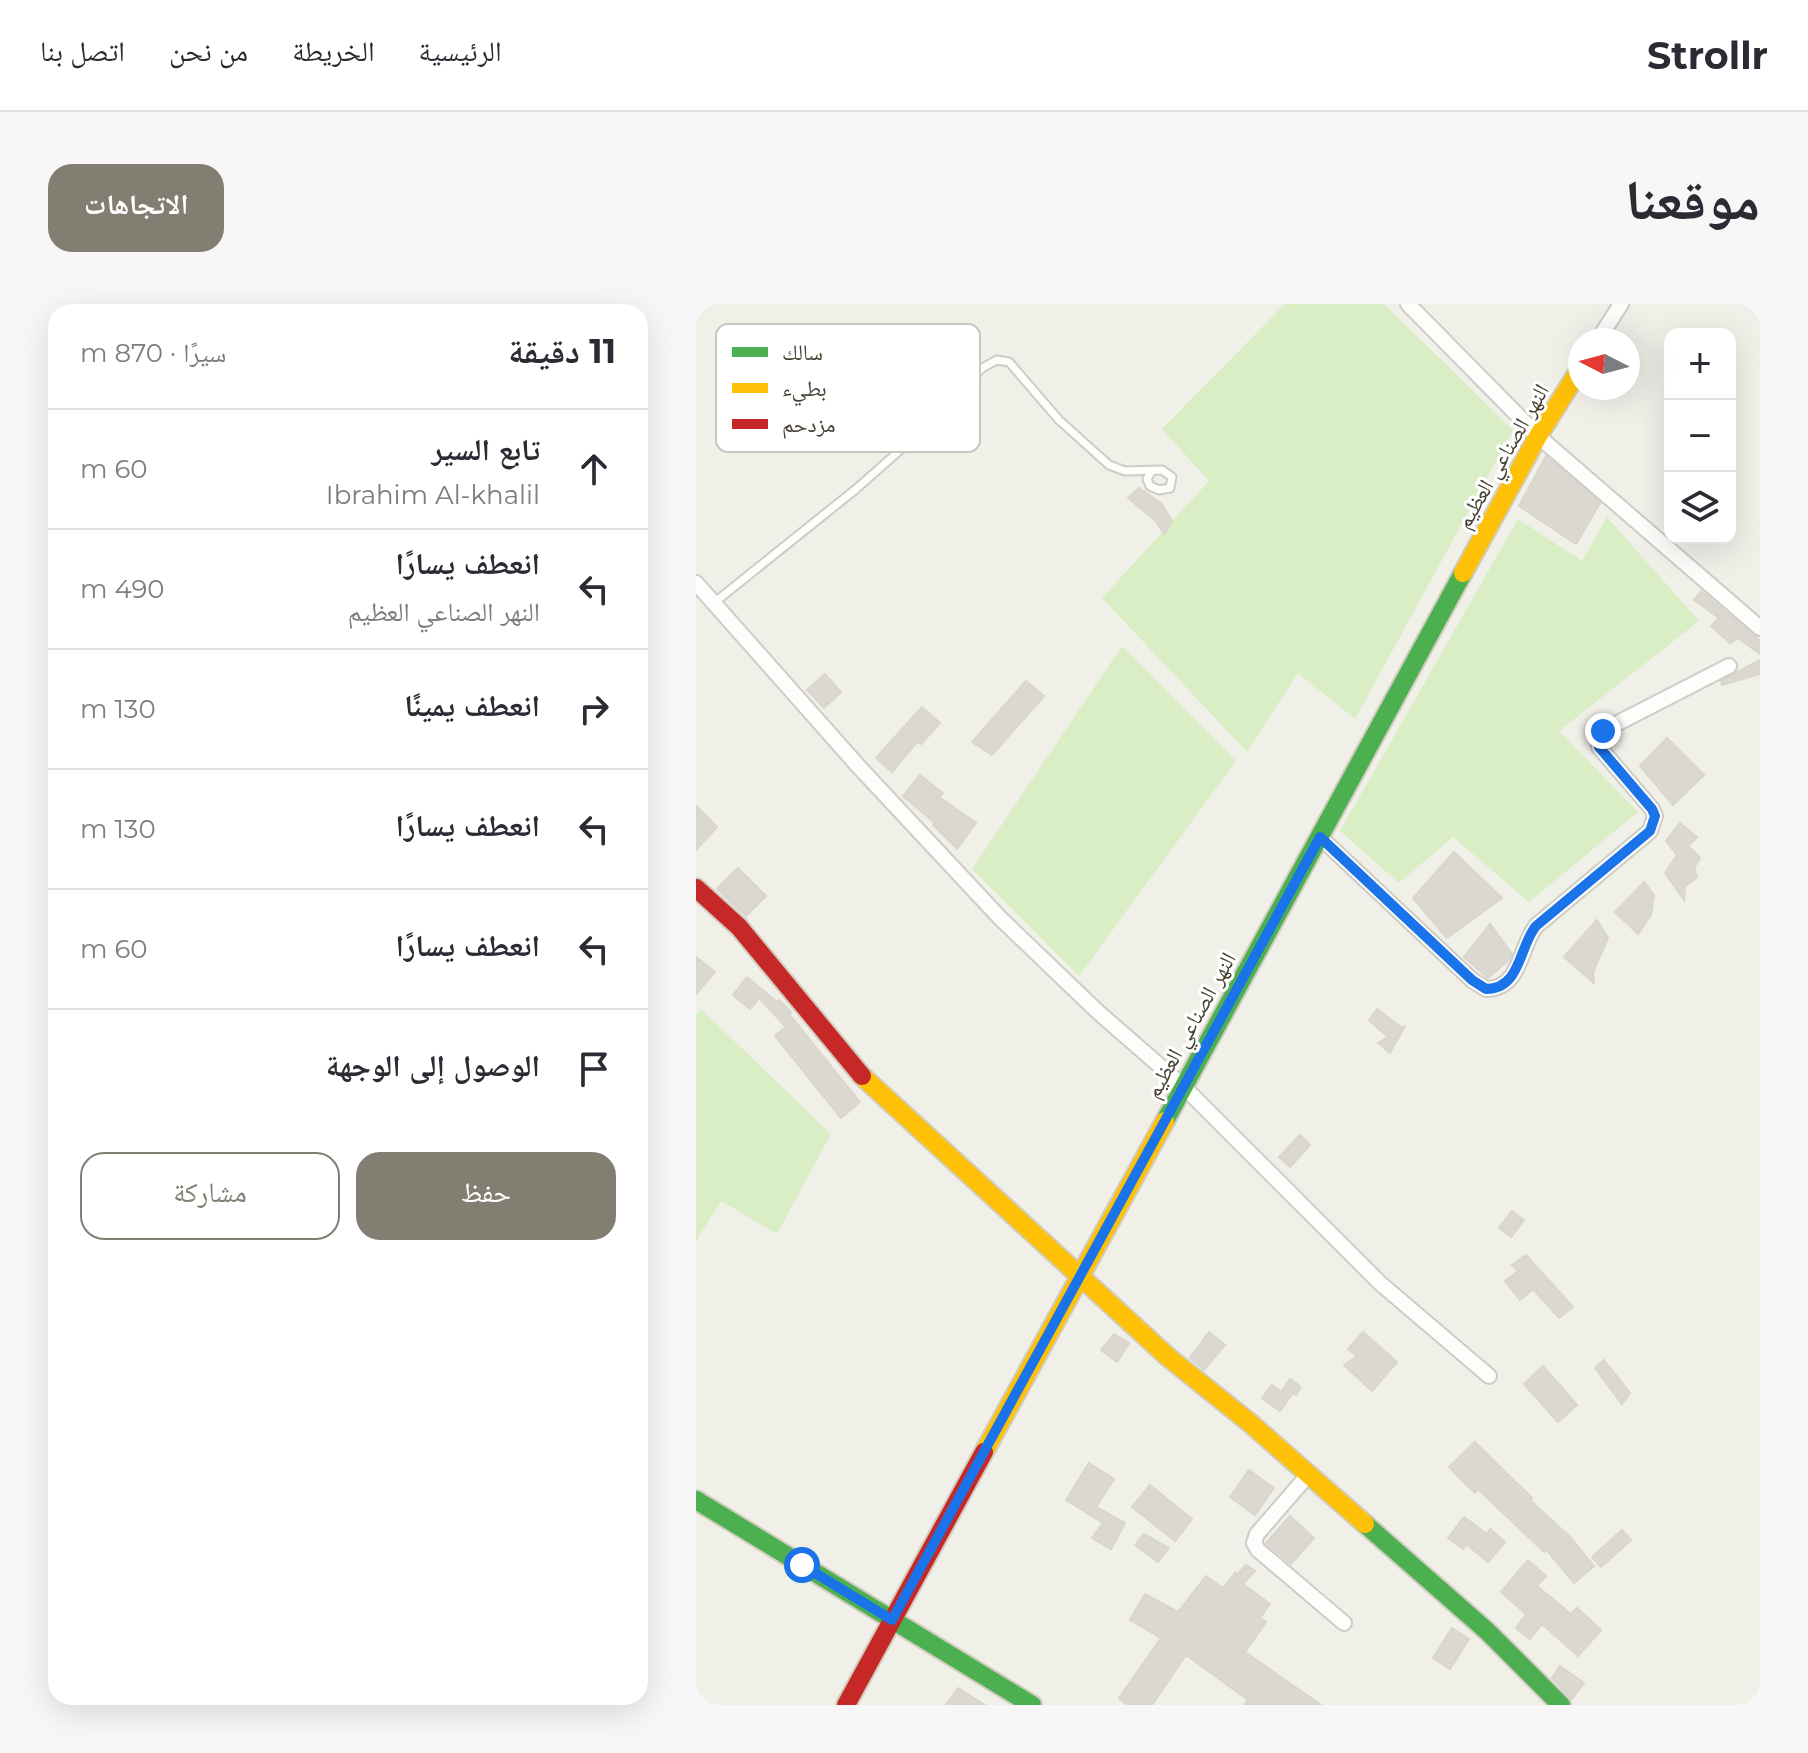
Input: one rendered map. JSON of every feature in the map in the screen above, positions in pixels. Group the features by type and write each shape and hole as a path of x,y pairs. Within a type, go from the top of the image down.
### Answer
{"street":[{"path":"1408,304 1538,436 1760,628"},
{"path":"1606,328 1621,304"},
{"name":"النهر الصناعي العظيم","path":"846,1705 1538,436 1568,388"},
{"path":"696,583 947,863 1098,1012 1184,1087 1381,1284 1489,1376"},
{"path":"1320,837 1472,980 1486,989 1501,986 1516,970 1527,940 1536,926 1650,831 1654,824 1652,809 1599,747 1600,736 1612,726 1729,666"},
{"path":"696,888 739,927 853,1067 1168,1357 1309,1474 1487,1631 1561,1705"},
{"path":"1309,1474 1257,1534 1254,1543 1258,1550 1344,1623"},
{"path":"696,1500 1032,1705"}],"lane":[{"path":"980,373 992,361 1003,360 1014,367 1059,420 1109,465 1125,471 1151,472"},
{"path":"715,602 898,452"}],"green space":[{"path":"1285,304 1384,304 1513,430 1355,719 1298,673 1247,752 1102,598 1209,481 1162,429"},
{"path":"1607,517 1699,621 1559,731 1638,812 1529,902 1453,837 1399,883 1340,831 1518,519 1582,561"},
{"path":"1122,646 1236,761 1079,976 972,869"},
{"path":"702,1010 831,1134 777,1234 721,1201 696,1241 696,1015"}],"building":[{"path":"1546,456 1600,503 1576,544 1519,506"},
{"path":"1139,488 1161,503 1172,521 1164,534 1156,521 1128,498"},
{"path":"1701,591 1760,641 1760,654 1738,638 1730,643 1711,626 1719,618 1694,600"},
{"path":"1760,660 1760,674 1722,685 1721,681"},
{"path":"825,674 841,692 824,708 807,690"},
{"path":"1026,681 1044,696 992,755 972,742"},
{"path":"922,707 940,723 921,744 918,741 892,772 876,758"},
{"path":"1667,738 1704,775 1673,805 1640,766"},
{"path":"920,775 943,793 939,797 976,823 957,849 933,825 935,823 903,796"},
{"path":"696,806 717,827 696,850"},
{"path":"1680,823 1697,837 1688,846 1700,858 1694,868 1697,877 1685,887 1684,900 1665,873 1677,855 1666,841"},
{"path":"1454,852 1502,898 1447,938 1413,898"},
{"path":"738,868 766,896 746,916 717,889"},
{"path":"1644,882 1654,895 1651,915 1638,934 1615,912"},
{"path":"1597,920 1608,938 1593,972 1594,983 1564,957"},
{"path":"1490,924 1512,954 1488,978 1464,957"},
{"path":"696,957 715,972 696,994"},
{"path":"747,977 791,1012 789,1014 860,1102 841,1118 775,1036 786,1027 759,998 750,1009 733,995"},
{"path":"1377,1009 1402,1028 1405,1026 1390,1053 1378,1043 1388,1037 1369,1020"},
{"path":"1300,1135 1310,1145 1290,1167 1279,1157"},
{"path":"1512,1211 1524,1220 1511,1237 1499,1228"},
{"path":"1526,1255 1573,1307 1559,1318 1533,1289 1520,1300 1505,1281 1518,1271 1512,1265"},
{"path":"1209,1332 1225,1345 1204,1370 1190,1358"},
{"path":"1363,1332 1397,1362 1372,1391 1344,1365 1357,1356 1348,1349"},
{"path":"1114,1334 1129,1343 1117,1362 1101,1350"},
{"path":"1604,1360 1630,1393 1622,1404 1595,1368"},
{"path":"1543,1366 1577,1405 1558,1422 1524,1384"},
{"path":"1290,1379 1301,1387 1280,1411 1262,1398 1272,1385 1281,1392"},
{"path":"1475,1442 1571,1538 1594,1566 1574,1583 1546,1549 1544,1552 1478,1489 1475,1493 1449,1467"},
{"path":"1089,1463 1114,1479 1096,1507 1125,1523 1111,1549 1092,1538 1103,1523 1066,1500"},
{"path":"1249,1470 1274,1488 1255,1515 1230,1497"},
{"path":"1150,1485 1192,1519 1175,1541 1132,1507"},
{"path":"1290,1516 1314,1538 1291,1564 1266,1543"},
{"path":"1464,1517 1487,1534 1490,1529 1505,1542 1488,1562 1466,1544 1463,1549 1448,1538"},
{"path":"1622,1530 1631,1540 1601,1567 1592,1557"},
{"path":"1144,1534 1169,1548 1158,1562 1135,1545"},
{"path":"1528,1560 1546,1576 1537,1586 1571,1614 1577,1608 1601,1630 1578,1656 1542,1624 1530,1639 1516,1628 1526,1614 1501,1592"},
{"path":"1246,1565 1255,1571 1243,1584 1270,1604 1260,1618 1266,1622 1245,1652 1321,1705 1244,1705 1248,1700 1186,1655 1152,1705 1128,1705 1119,1698 1161,1638 1130,1620 1145,1594 1178,1612 1206,1576 1223,1588"},
{"path":"1452,1628 1469,1639 1450,1669 1433,1658"},
{"path":"1560,1666 1584,1683 1572,1699 1552,1678"},
{"path":"958,1688 985,1705 946,1705"}],"traffic: fast":[{"path":"1165,1121 1463,573"},
{"path":"696,1500 1032,1705"},
{"path":"1365,1524 1487,1631 1561,1705"}],"traffic: slow":[{"path":"1463,573 1538,436 1568,388"},
{"path":"862,1076 1168,1357 1250,1423 1365,1524"},
{"path":"984,1452 1165,1121"}],"traffic: jam":[{"path":"696,888 739,927 862,1076"},
{"path":"846,1705 984,1452"}],"route":[{"path":"802,1565 892,1620 1320,837 1478,986 1486,989 1501,986 1516,970 1530,933 1536,926 1650,831 1654,824 1652,809 1599,747 1603,731"}]}
